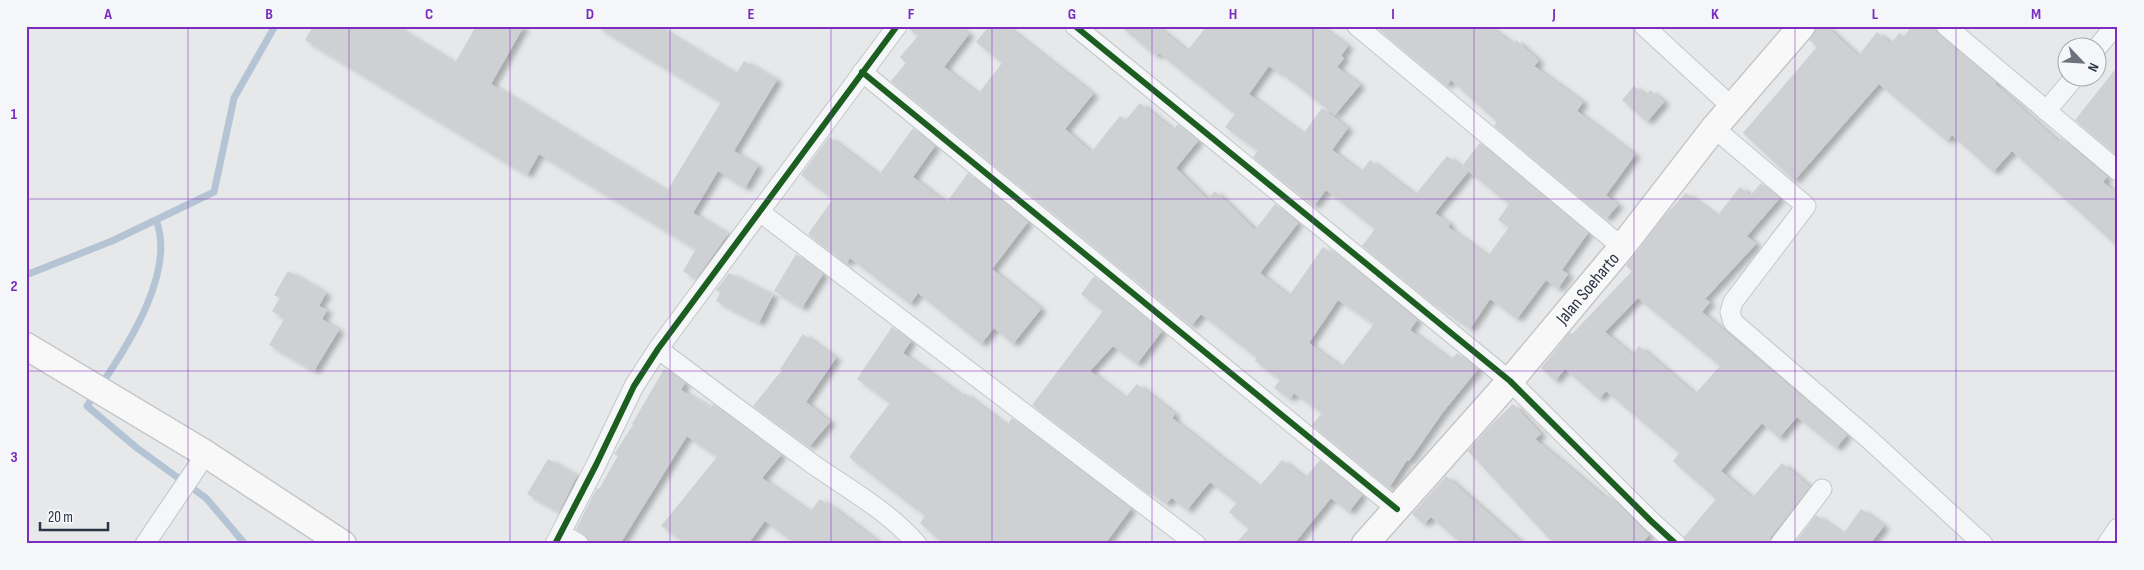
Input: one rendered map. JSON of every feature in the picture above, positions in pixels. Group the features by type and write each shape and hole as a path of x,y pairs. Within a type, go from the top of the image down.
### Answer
{"street":[{"path":"579,544 558,539 634,386 658,349 897,26"},
{"path":"1075,26 1510,381 1650,521 1676,544"},
{"path":"1357,26 1622,246"},
{"path":"1644,26 1732,107"},
{"name":"Jalan Soeharto","path":"1371,542 1397,509 1510,381 1622,246 1714,128 1802,26"},
{"path":"1946,26 2117,170"},
{"path":"2106,38 2115,26"},
{"path":"862,72 1397,509"},
{"path":"2046,111 2066,88"},
{"path":"1714,128 1806,206 1733,302 1730,312 1733,322 1869,439 1983,544"},
{"path":"760,212 1196,544"},
{"path":"26,346 206,454 343,544"},
{"path":"658,349 886,515 905,530 917,544"},
{"path":"144,544 206,454"},
{"path":"1780,544 1822,489"},
{"path":"2107,544 2118,528"}],"building":[{"path":"313,26 395,26 455,63 476,26 524,26 491,84 667,191 721,102 596,26 657,26 736,74 744,61 777,80 734,151 758,166 745,188 718,171 693,213 728,234 696,279 683,271 696,249 539,154 527,175 305,40"},
{"path":"908,26 958,26 969,34 944,67 978,94 1002,63 976,42 989,26 1006,26 1093,94 1065,129 1091,152 1120,116 1126,120 1140,103 1173,130 1178,124 1198,141 1176,168 1207,199 1215,191 1255,230 1275,204 1298,223 1260,273 1289,296 1323,247 1349,264 1417,320 1410,330 1451,360 1457,353 1478,369 1443,412 1409,461 1407,460 1389,488 1312,425 1322,413 1294,393 1290,399 1274,388 1280,380 1255,361 1257,358 1201,314 1191,326 891,81 906,63 900,57 918,36","holes":["1338,300 1374,324 1341,367 1309,343"]},
{"path":"1120,26 1157,26 1187,51 1207,26 1321,26 1348,46 1341,56 1344,58 1337,67 1360,85 1335,115 1280,72 1269,66 1249,94 1303,134 1322,108 1348,128 1332,150 1361,172 1370,160 1415,195 1447,156 1468,172 1435,213 1450,224 1448,227 1488,256 1509,227 1498,220 1509,204 1462,166 1480,143 1588,233 1562,270 1568,274 1558,289 1546,280 1517,319 1490,299 1470,329 1431,302 1362,246 1375,229 1326,190 1314,206 1253,157 1258,151 1225,127 1235,114 1159,53 1156,56"},
{"path":"1375,26 1489,26 1513,44 1516,40 1539,61 1534,66 1583,102 1577,111 1635,155 1606,195 1618,205 1606,219 1494,126 1497,122 1451,80 1446,86"},
{"path":"1818,26 1826,26 1858,56 1877,32 1891,44 1899,33 1904,36 1912,26 1929,26 1996,83 2059,142 2061,138 2107,177 2103,182 2118,195 2118,247 2012,151 1993,172 1952,135 1947,141 1879,84 1794,181 1743,133 1817,47 1809,40"},
{"path":"2118,66 2118,156 2075,120 2100,88 2106,88 2106,81"},
{"path":"1634,86 1646,96 1650,90 1664,102 1647,122 1622,100"},
{"path":"913,128 935,146 913,177 946,203 968,173 1028,222 992,269 1041,309 1013,344 994,328 981,344 918,293 910,304 850,258 846,264 808,234 833,199 801,175 829,137 879,175"},
{"path":"1761,183 1780,198 1747,236 1756,244 1705,299 1710,302 1702,312 1847,435 1836,448 1797,417 1779,438 1762,423 1721,471 1752,498 1782,463 1810,487 1771,537 1769,544 1687,544 1684,537 1716,499 1673,461 1679,453 1606,391 1599,399 1565,369 1555,381 1541,368 1570,332 1572,334 1632,271 1626,266 1665,215 1686,193 1717,216 1740,187 1750,196","holes":["1638,298 1720,366 1695,394 1639,346 1632,355 1605,332"]},
{"path":"796,254 823,274 802,308 774,291"},
{"path":"288,271 326,293 319,306 327,310 322,319 339,330 314,371 269,345 284,319 272,311 280,298 274,295"},
{"path":"729,273 773,295 759,323 716,301 720,293 716,290"},
{"path":"1094,276 1162,331 1137,364 1113,346 1090,371 1125,398 1137,384 1175,414 1172,418 1259,487 1282,460 1305,478 1320,460 1362,495 1349,512 1331,498 1294,544 1235,544 1249,529 1229,512 1237,503 1210,482 1187,510 1172,498 1166,504 1146,489 1145,491 1032,405 1103,311 1081,294"},
{"path":"892,327 911,341 903,353 962,396 964,393 1007,426 1012,418 1131,509 1105,544 944,544 920,523 925,516 849,457 890,403 857,379"},
{"path":"803,334 836,358 806,402 830,422 809,447 753,406 782,370 780,369"},
{"path":"664,369 685,383 681,390 711,408 713,404 781,455 762,478 810,512 820,499 881,544 796,544 765,521 748,544 687,544 661,526 717,457 687,436 620,544 590,544 585,535 576,529 597,488 599,489 618,456 614,454 633,425"},
{"path":"1513,404 1541,434 1535,439 1607,499 1610,496 1649,535 1641,544 1554,544 1468,451"},
{"path":"548,459 577,476 559,512 527,494"},
{"path":"1446,476 1523,544 1462,544 1431,517 1424,524 1412,514"},
{"path":"1861,509 1884,526 1870,544 1794,544 1816,515 1843,534"}],"waterway":[{"path":"26,275 112,241 214,192 234,98 275,26"},
{"path":"101,385 136,328 155,283 160,261 161,240 156,220"},
{"path":"95,394 87,406 137,448 206,498 245,544"}],"cycle path":[{"path":"555,544 634,386 658,349 897,26"},
{"path":"1075,26 1510,381 1676,544"},
{"path":"862,72 1397,509"}]}
